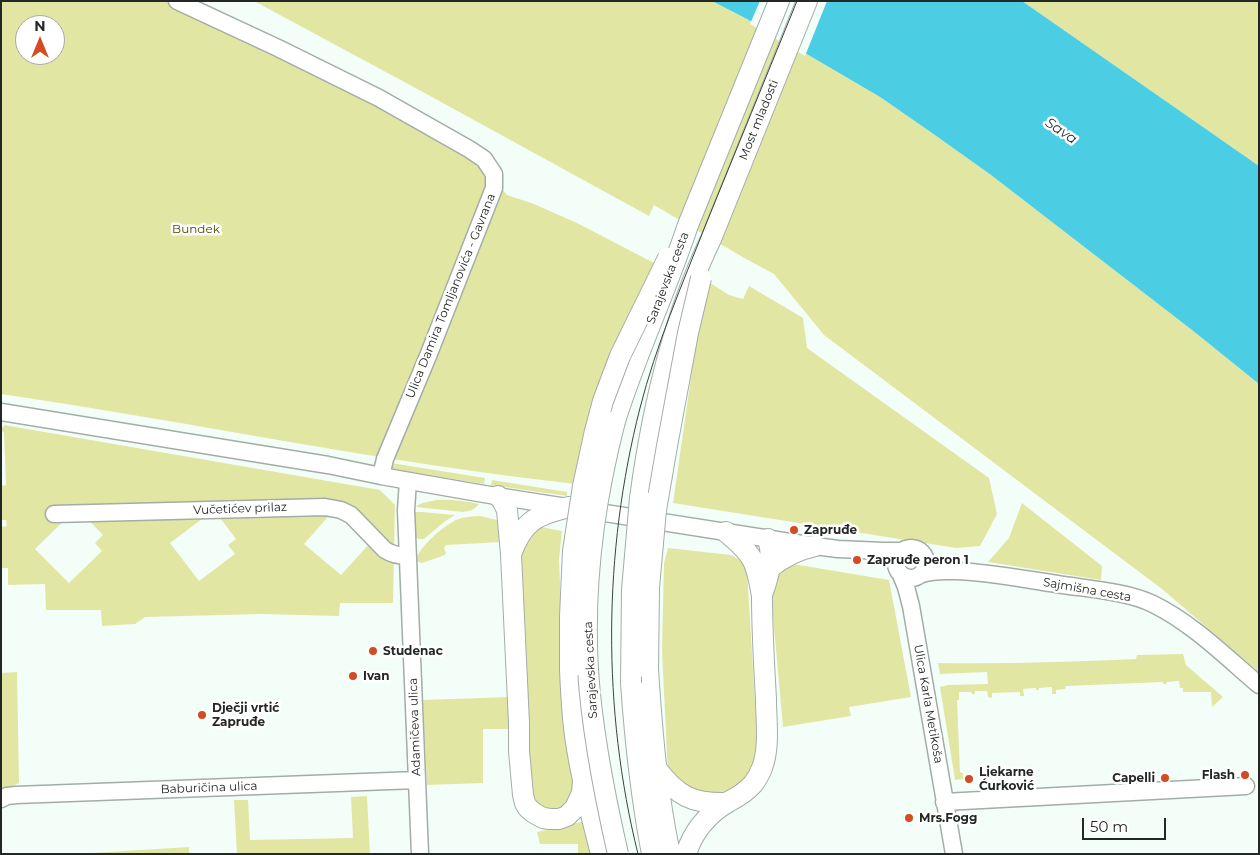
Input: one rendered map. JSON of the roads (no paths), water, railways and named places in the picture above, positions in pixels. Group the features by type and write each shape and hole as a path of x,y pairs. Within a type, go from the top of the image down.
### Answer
{"main road":[{"name":"Sarajevska cesta","path":"601,854 576,742 570,669 573,552 583,486 603,400 620,356 672,260 688,225 779,1"},
{"name":"Most mladosti","path":"712,239 807,1"},
{"name":"Sarajevska cesta","path":"652,854 638,767 631,683 630,640 634,559 644,472 662,378 684,305 698,276 712,239"},
{"name":"Sarajevska cesta","path":"618,854 595,741 589,678 587,622 590,557 599,490 615,421 672,260"},
{"name":"Sarajevska cesta","path":"670,854 660,800 652,726 648,668 649,587 656,510 698,276"},
{"path":"498,496 507,510 511,554 519,751 525,803 534,814 550,820 559,819 567,816 575,808 582,793 584,782"},
{"path":"511,554 520,534 531,521 539,516 569,507"},
{"path":"686,854 694,835 708,816 737,798 757,778 762,768 766,751 762,596 768,578 763,568 746,549 726,532"},
{"path":"763,568 771,551 768,539"},
{"path":"763,568 792,553 815,546"},
{"path":"656,768 666,782 688,798 703,802 727,803"}],"street":[{"name":"Ulica Damira Tomljanovića - Gavrana","path":"177,1 379,98 469,149 484,159 494,174 494,188 385,459 381,476"},
{"path":"1,412 328,465 498,496 815,546 883,552 911,547 921,551 926,560 925,570 909,574 882,561 838,549"},
{"name":"Adamičeva ulica","path":"408,481 406,510 420,854"},
{"name":"Vučetićev prilaz","path":"54,514 324,506 341,510 351,515 391,554 408,556"},
{"path":"901,550 896,559 909,574"},
{"name":"Sajmišna cesta","path":"921,551 938,559 977,572"},
{"name":"Sajmišna cesta","path":"909,574 937,571 977,572 1109,592 1141,599 1177,618 1198,633 1259,685"},
{"name":"Ulica Karla Metikoša","path":"909,574 906,586 954,854"},
{"name":"Baburičina ulica","path":"1,799 16,795 417,780"},
{"path":"944,802 1246,786"}],"water":[{"name":"Sava","path":"712,1 1022,1 1259,166 1259,384 991,175 932,133 880,97 747,19"}],"tram line":[{"path":"638,854 626,799 618,744 613,687 614,575 619,518 628,463 646,385 662,338 706,224 797,1"}],"place":[{"name":"Zapruđe","path":"794,530"},
{"name":"Zapruđe peron 1","path":"857,560"},
{"name":"Studenac","path":"373,651"},
{"name":"Ivan","path":"353,676"},
{"name":"Dječji vrtić Zapruđe","path":"202,715"},
{"name":"Flash","path":"1245,775"},
{"name":"Capelli","path":"1165,778"},
{"name":"Ljekarne Ćurković","path":"969,779"},
{"name":"Mrs.Fogg","path":"909,818"}],"park label":[{"name":"Bundek","path":"196,229"}]}
